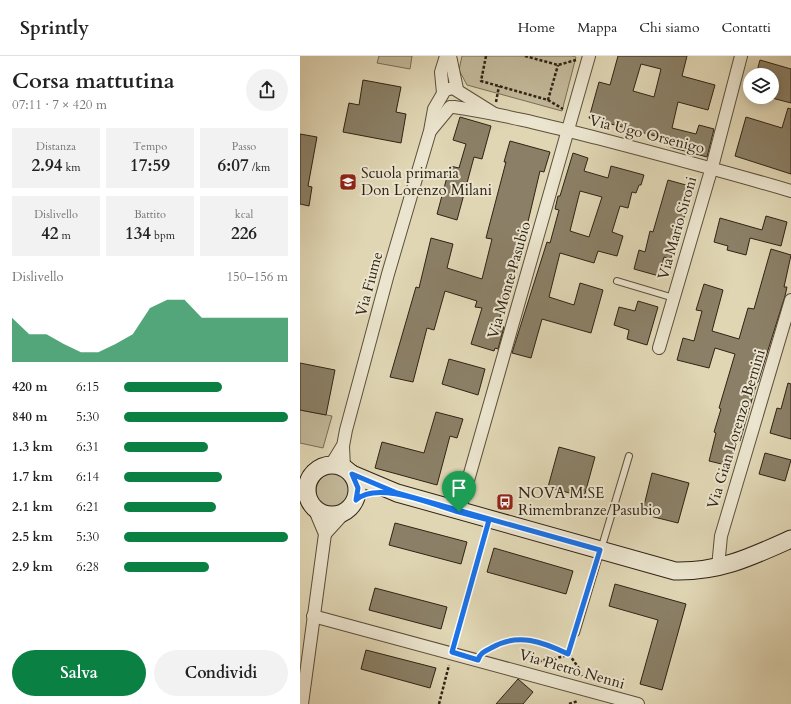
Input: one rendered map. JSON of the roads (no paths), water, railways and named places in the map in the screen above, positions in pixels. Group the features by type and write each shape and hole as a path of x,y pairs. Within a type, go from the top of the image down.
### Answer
{"street":[{"name":"Via Fiume","path":"342,469 342,446 388,274 430,131 434,108 442,94 442,72 446,56"},
{"name":"Via Fiume","path":"430,131 452,107 461,101 462,96 458,90 450,56"},
{"name":"Via Monte Pasubio","path":"459,512 589,56"},
{"name":"Via Mario Sironi","path":"659,348 712,167 741,56"},
{"path":"452,107 445,104 442,94 450,88 458,90"},
{"name":"Via Ugo Orsenigo","path":"458,90 494,113"},
{"name":"Via Ugo Orsenigo","path":"452,107 494,113 568,131 712,167 791,191"},
{"name":"Via Gian Lorenzo Bernini","path":"718,567 721,536 791,300"},
{"path":"325,534 307,499 308,485 305,475 319,469 342,469 397,493 459,512 675,571 698,572 718,567 750,558 791,539"},
{"path":"302,704 325,534 351,506 358,488 342,469"},
{"path":"307,499 328,516 337,515 366,494 397,493"},
{"name":"Via Pietro Nenni","path":"313,616 448,651 638,704"}],"lane":[{"name":"Via Mario Sironi","path":"617,281 674,298"},
{"path":"576,633 629,456"}],"place":[{"name":"Scuola primaria Don Lorenzo Milani","path":"348,182"},
{"name":"NOVA M.SE Rimembranze/Pasubio","path":"505,502"}]}
